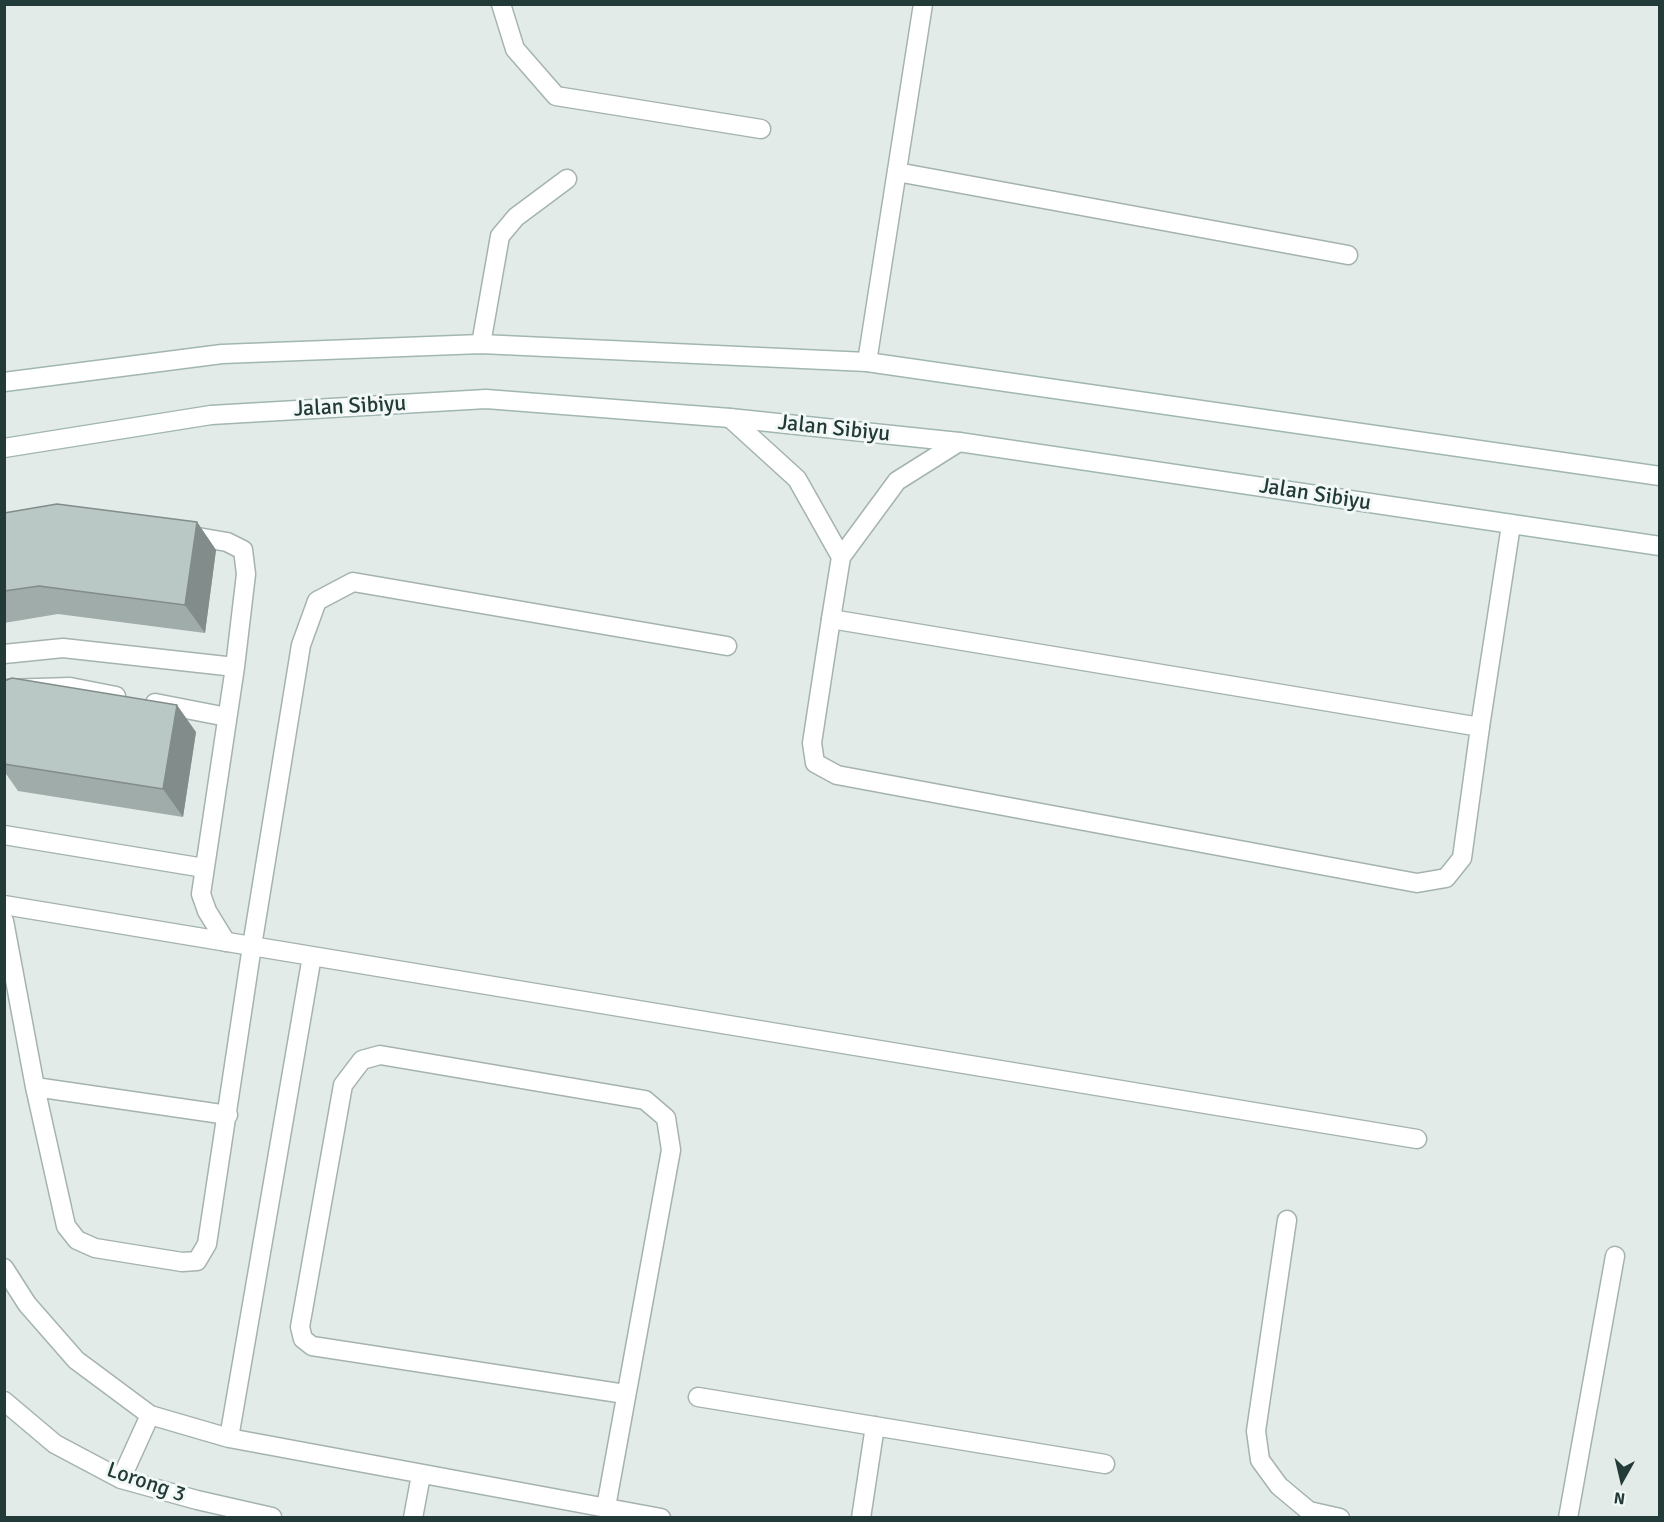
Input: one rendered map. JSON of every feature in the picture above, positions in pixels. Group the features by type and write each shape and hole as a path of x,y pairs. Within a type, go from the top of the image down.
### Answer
{"street":[{"path":"501,4 515,49 556,96 761,129"},
{"path":"867,362 923,4"},
{"path":"897,172 1348,255"},
{"path":"481,344 500,236 516,217 567,179"},
{"path":"4,382 222,354 481,344 867,362 1659,476"},
{"name":"Jalan Sibiyu","path":"4,448 211,415 486,399 730,418 959,442 1659,546"},
{"path":"730,418 797,479 841,557"},
{"path":"959,442 897,480 841,557 812,743 815,763 837,775 1417,883 1446,878 1462,858 1511,525"},
{"path":"171,532 227,543 243,550 246,574 235,667 201,894 207,911 226,942"},
{"path":"4,921 35,1087 66,1226 76,1240 95,1248 182,1262 197,1261 207,1244 301,645 318,601 353,582 727,646"},
{"path":"831,619 1480,727"},
{"path":"4,654 63,648 235,667"},
{"path":"4,689 70,687 227,717"},
{"path":"4,835 204,868"},
{"path":"4,905 1418,1139"},
{"path":"229,1438 312,956"},
{"path":"606,1507 671,1150 666,1118 645,1100 380,1055 362,1060 343,1084 300,1327 303,1339 312,1346 625,1394"},
{"path":"35,1087 228,1115"},
{"path":"1287,1220 1256,1431 1260,1460 1279,1486 1309,1512 1340,1518"},
{"path":"1568,1518 1615,1256"},
{"path":"4,1268 27,1304 76,1360 150,1415 229,1438 661,1518"},
{"path":"698,1398 1105,1464"},
{"name":"Lorong 3","path":"4,1401 55,1444 121,1479 196,1500 272,1516"},
{"path":"121,1479 150,1415"},
{"path":"861,1518 875,1426"},
{"path":"413,1518 422,1475"}],"building":[{"path":"57,504 197,522 185,605 39,586 4,591 4,513"},
{"path":"12,678 177,705 163,789 4,764 4,681"}]}
